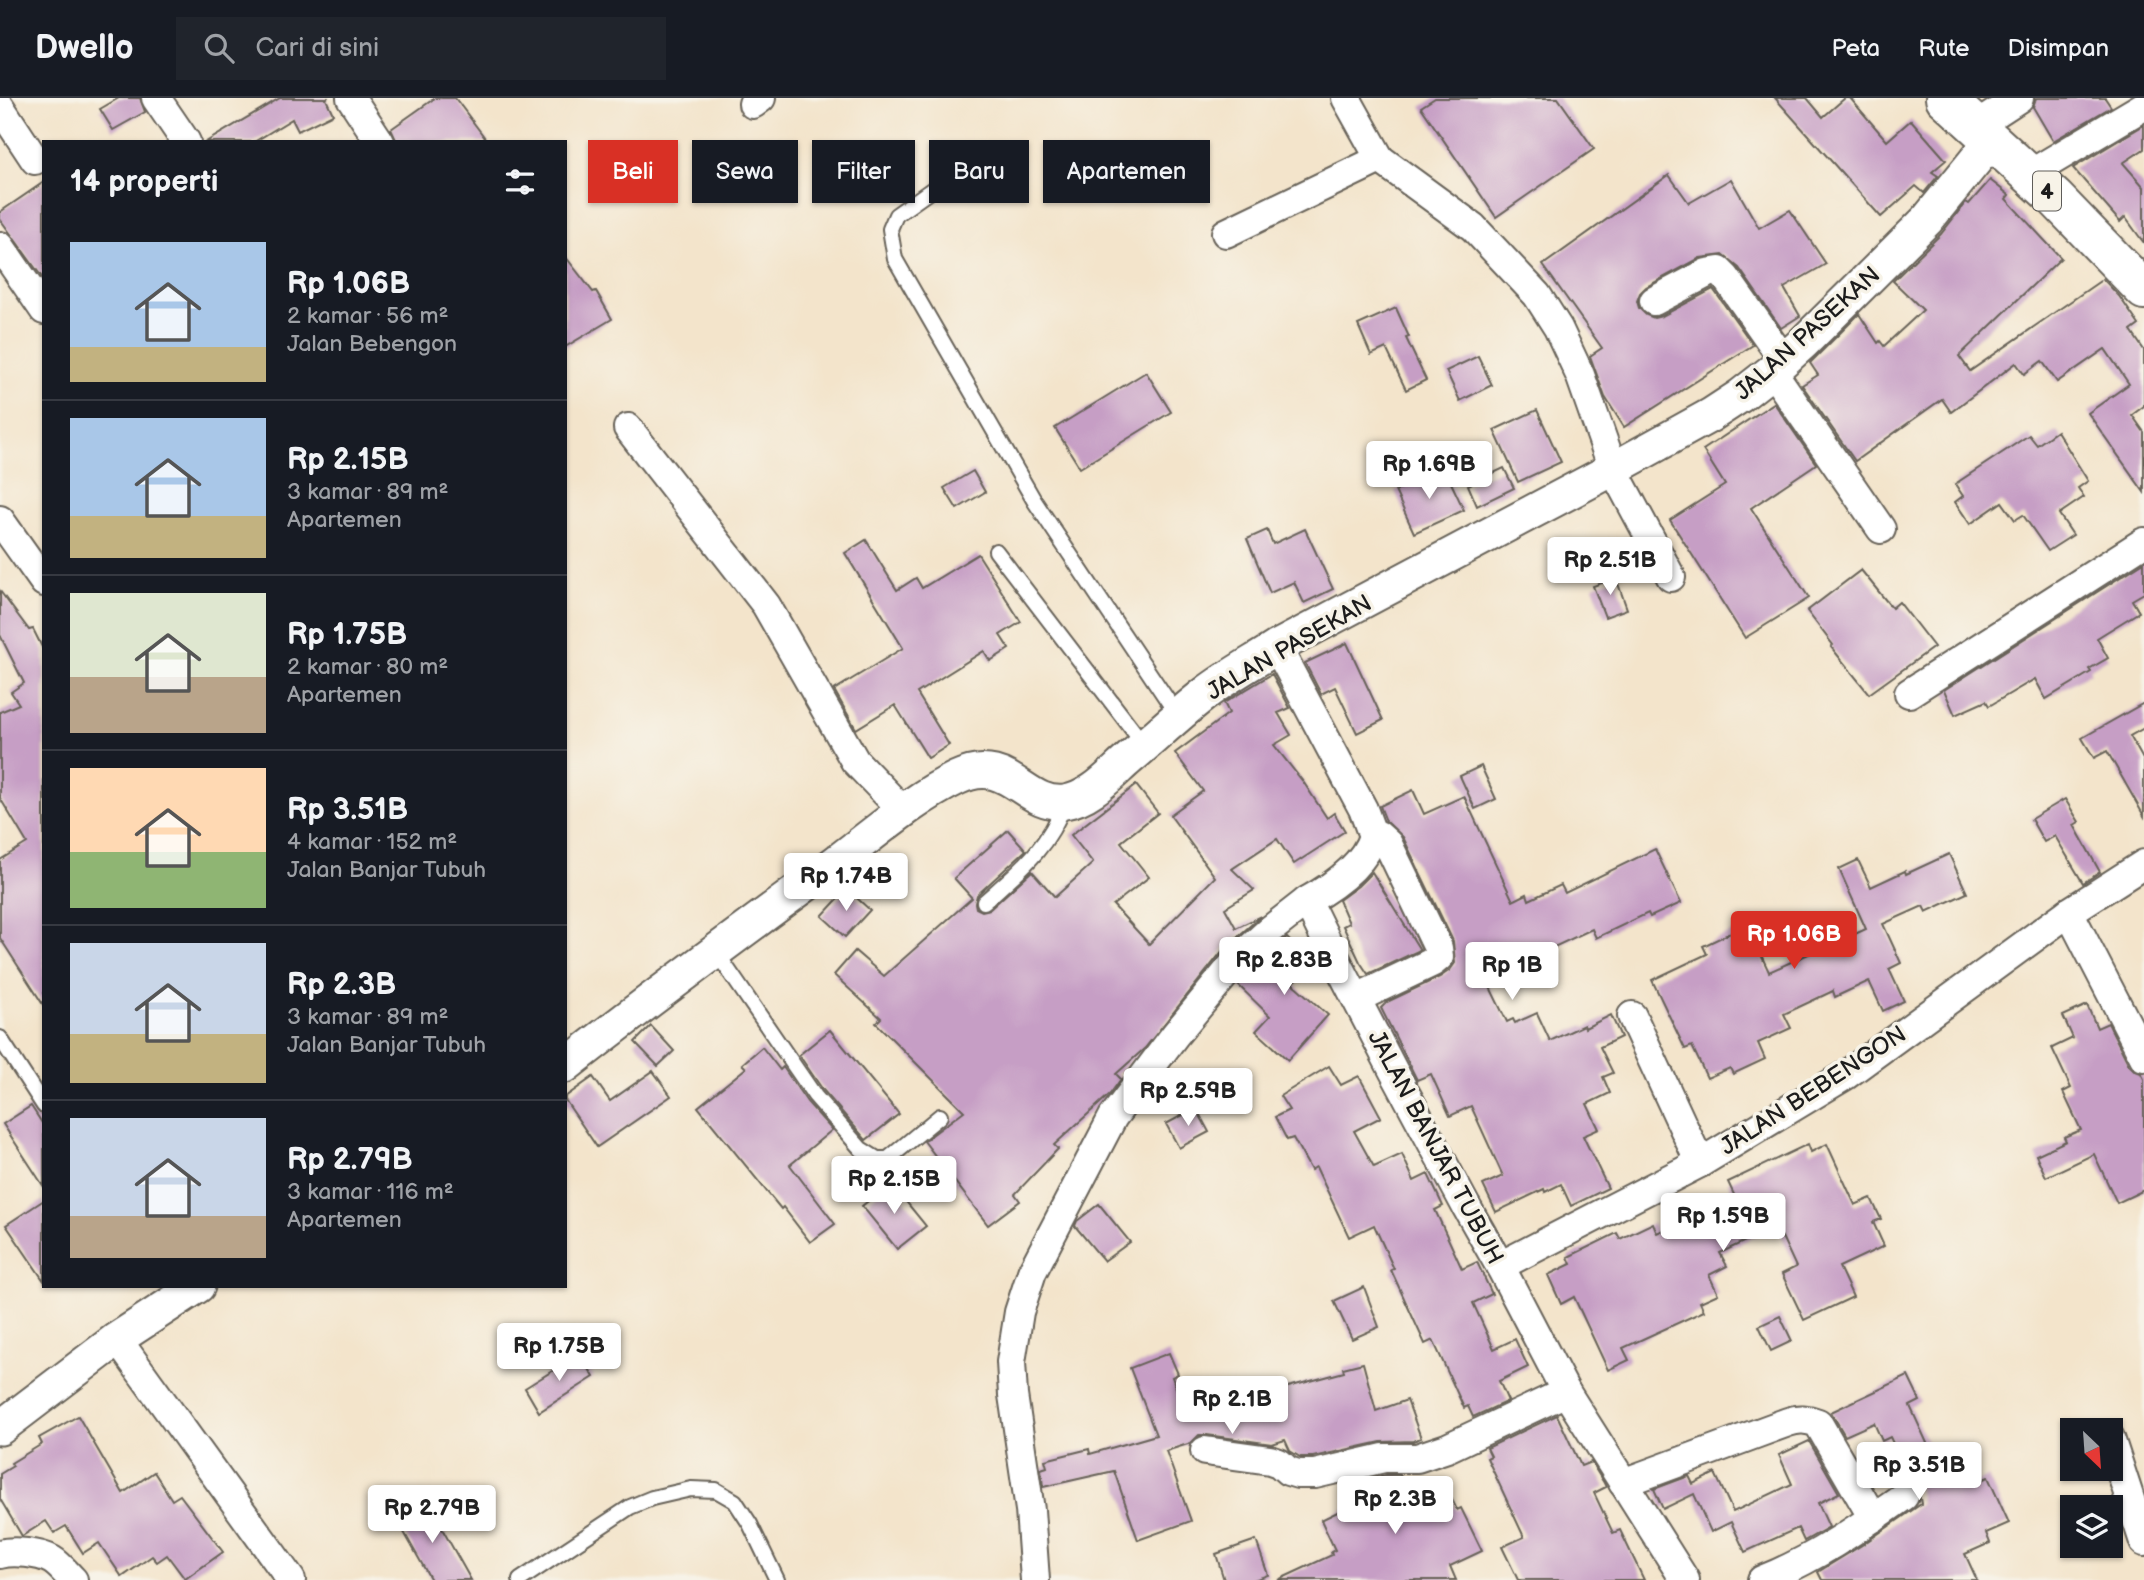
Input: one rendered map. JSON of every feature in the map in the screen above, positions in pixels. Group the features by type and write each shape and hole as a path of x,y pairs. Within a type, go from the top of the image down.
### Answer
{"highway":[{"name":"4","path":"1945,98 2030,174 2144,290"}],"street":[{"path":"156,98 185,140"},
{"path":"351,98 379,140"},
{"path":"1346,98 1380,159 1473,227 1537,295 1558,328 1671,577"},
{"path":"1984,133 2019,98"},
{"path":"2030,174 2144,106"},
{"path":"0,107 35,160"},
{"name":"JALAN PASEKAN","path":"1065,802 1088,793 1226,678 1277,647 1621,464 1711,415 1740,396 1778,365 1927,220 1984,133"},
{"path":"1226,233 1380,159"},
{"path":"0,246 42,307"},
{"path":"1654,301 1707,272 1719,271 1726,278 1881,529"},
{"path":"628,428 766,605 855,761 904,812"},
{"path":"0,520 42,579"},
{"path":"1909,693 2144,542"},
{"path":"1035,1580 1030,1510 1013,1395 1011,1362 1019,1312 1032,1272 1113,1118 1175,1035 1237,960 1270,930 1326,890 1350,869 1367,850 1373,836 1363,809 1277,647"},
{"path":"567,1064 666,987 904,812 956,778 979,771 990,771 1042,798 1065,802"},
{"path":"1357,998 1433,962 1438,957 1438,948 1388,844 1378,835 1373,836"},
{"name":"JALAN BEBENGON","path":"1500,1266 1700,1163 1846,1076 2069,912 2144,864"},
{"name":"JALAN BANJAR TUBUH","path":"1307,901 1566,1392 1685,1580"},
{"path":"2069,912 2144,1057"},
{"path":"1632,1016 1700,1163"},
{"path":"0,1429 179,1294"},
{"path":"117,1339 291,1580"},
{"path":"1205,1451 1270,1461 1298,1474 1326,1472 1384,1458 1417,1458 1447,1448 1566,1392"},
{"path":"1623,1483 1788,1422 1806,1419 1818,1423 1873,1518"},
{"path":"2123,1477 2144,1542"},
{"path":"1762,1580 1815,1556 1903,1496"},
{"path":"0,1554 6,1552 52,1560 73,1580"}],"lane":[{"path":"929,192 896,215 890,229 895,259 1035,502 1178,717"},
{"path":"996,551 1145,746"},
{"path":"984,902 1032,859 1057,824 1065,802"},
{"path":"716,952 814,1096 861,1149 877,1159 888,1159 940,1116"},
{"path":"0,1038 42,1103"},
{"path":"520,1580 630,1507 652,1497 691,1489 716,1490 735,1501 750,1524 777,1580"}],"building":[{"path":"119,98 140,98 145,112 113,130 100,109"},
{"path":"280,98 327,98 333,114 298,131 292,119 257,140 209,140"},
{"path":"435,98 455,98 486,140 396,140 391,129"},
{"path":"1435,98 1558,98 1594,149 1496,217 1421,107"},
{"path":"1775,98 1807,98 1823,117 1845,98 1850,98 1887,141 1911,120 1946,160 1932,172 1938,176 1924,193 1916,186 1881,217"},
{"path":"2036,98 2105,98 2111,107 2053,141 2033,107"},
{"path":"2144,125 2144,149 2123,163 2144,187 2144,243 2125,217 2120,222 2073,168"},
{"path":"1669,175 1689,203 1731,179 1759,228 1790,210 1826,264 1784,288 1800,316 1781,328 1739,268 1723,255 1700,258 1646,287 1637,301 1639,308 1646,315 1654,318 1713,289 1753,345 1624,427 1605,397 1590,356 1602,348 1543,265"},
{"path":"1990,180 2009,195 2006,199 2061,258 1959,356 1970,371 2103,279 2119,296 2139,325 2131,331 2144,350 2144,406 2132,415 2144,432 2144,492 2088,413 2129,384 2105,349 2057,382 2042,361 2024,374 2016,363 1951,412 1942,399 1855,461 1802,385 1818,375 1810,363 1859,314 1878,343 1880,341 1884,346 1923,310 1893,281"},
{"path":"42,183 42,277 0,219 0,212"},
{"path":"567,259 593,292 596,291 612,319 567,346"},
{"path":"1396,308 1409,337 1406,338 1426,380 1406,390 1386,348 1371,355 1358,325"},
{"path":"1478,356 1492,385 1460,401 1446,371"},
{"path":"1146,372 1171,412 1080,468 1055,428"},
{"path":"1774,403 1816,464 1751,508 1809,598 1745,638 1670,520 1725,485 1703,450"},
{"path":"1537,410 1561,462 1518,482 1494,430"},
{"path":"2057,431 2088,481 2078,488 2084,497 2059,514 2073,535 2048,551 2023,515 2015,520 2002,502 1970,524 1955,502 1963,496 1955,484 2029,435 2037,445"},
{"path":"1444,468 1464,510 1414,533 1395,491"},
{"path":"1504,468 1514,488 1477,506 1468,485"},
{"path":"973,471 985,492 957,509 944,488"},
{"path":"1305,529 1333,589 1304,603 1294,582 1270,593 1247,539 1267,530 1273,544"},
{"path":"866,540 897,590 916,578 922,588 978,554 1021,622 1000,635 1009,649 990,661 984,651 917,693 949,745 928,758 895,705 856,729 834,690 903,648 845,553"},
{"path":"2144,562 2144,593 2132,600 2139,612 2097,638 2108,658 2089,669 2091,672 2046,699 2035,679 1989,706 1986,701 1955,715 1944,690"},
{"path":"1861,570 1892,608 1899,602 1934,647 1869,694 1831,647 1833,645 1807,611"},
{"path":"1616,578 1627,609 1605,617 1593,586"},
{"path":"0,591 29,630 33,629 42,647 42,1003 0,938 0,860 27,843 0,798 0,712 19,704 11,692 24,683 0,635"},
{"path":"1347,643 1383,720 1357,733 1335,687 1321,694 1305,663"},
{"path":"1272,674 1290,708 1278,713 1291,735 1274,745 1327,818 1334,813 1345,831 1294,864 1277,839 1232,869 1254,890 1225,908 1236,928 1261,916 1224,949 1145,1048 1116,1074 1121,1079 1110,1094 1054,1145 1058,1149 1015,1194 1020,1201 988,1225 924,1141 964,1111 876,1023 881,1018 834,975 855,951 884,976 972,898 954,878 1008,830 1026,850 977,895 976,908 982,911 990,909 1032,871 1055,897 1093,863 1071,835 1136,785 1158,813 1121,842 1149,877 1113,905 1149,944 1215,877 1170,815 1203,791 1175,753 1229,713 1224,703"},
{"path":"2144,703 2144,728 2130,736 2144,761 2144,816 2107,751 2094,758 2082,738"},
{"path":"1481,766 1496,799 1475,809 1460,776"},
{"path":"1413,790 1424,814 1464,796 1513,901 1527,894 1529,900 1561,885 1565,893 1655,849 1681,903 1650,917 1648,913 1596,938 1592,929 1486,979 1507,1022 1513,1019 1515,1023 1537,1013 1550,1041 1611,1015 1621,1037 1600,1047 1613,1073 1603,1077 1610,1093 1587,1104 1599,1129 1583,1136 1608,1188 1571,1206 1561,1184 1545,1192 1544,1189 1496,1212 1483,1185 1503,1176 1471,1106 1450,1116 1431,1074 1417,1080 1381,1008 1387,1002 1440,977 1455,963 1453,941 1403,837 1386,821 1380,806"},
{"path":"2065,799 2079,822 2074,825 2100,872 2083,883 2055,836 2044,842 2031,819"},
{"path":"1949,854 1967,893 1926,912 1923,906 1883,924 1901,963 1889,969 1904,1001 1883,1011 1869,981 1835,997 1833,991 1784,1014 1791,1028 1758,1043 1765,1059 1733,1074 1730,1068 1707,1078 1692,1046 1685,1049 1652,980 1707,954 1703,946 1747,925 1769,972 1866,929 1839,869 1858,860 1871,887"},
{"path":"1372,872 1420,950 1368,974 1343,926 1349,923 1339,900"},
{"path":"847,889 870,910 845,937 822,916"},
{"path":"1287,938 1296,947 1309,943 1317,959 1292,983 1328,1015 1288,1060 1256,1031 1270,1016 1238,985"},
{"path":"2087,1005 2097,1028 2108,1023 2129,1065 2141,1073 2144,1079 2144,1190 2117,1203 2094,1154 2046,1177 2036,1155 2066,1141 2064,1137 2081,1130 2063,1092 2071,1088 2052,1048 2073,1038 2063,1016"},
{"path":"651,1026 674,1051 658,1066 635,1042"},
{"path":"830,1030 899,1114 866,1140 823,1090 799,1055"},
{"path":"762,1047 780,1070 783,1067 807,1102 832,1130 790,1165 835,1224 810,1242 698,1107 746,1068 742,1064"},
{"path":"1329,1066 1341,1085 1359,1076 1381,1117 1354,1131 1374,1167 1402,1154 1414,1181 1428,1174 1443,1206 1435,1210 1462,1269 1477,1262 1492,1294 1473,1303 1494,1349 1515,1339 1528,1367 1499,1381 1508,1401 1473,1417 1468,1406 1464,1408 1433,1340 1425,1344 1391,1270 1394,1269 1374,1225 1349,1237 1316,1167 1311,1170 1293,1138 1287,1140 1275,1117 1289,1110 1280,1096"},
{"path":"653,1071 671,1096 597,1147 567,1103 567,1096 593,1077 610,1101"},
{"path":"31,1106 42,1123 42,1184 3,1124"},
{"path":"1196,1108 1209,1132 1179,1148 1166,1124"},
{"path":"1808,1144 1811,1152 1827,1144 1855,1205 1871,1198 1881,1219 1873,1222 1884,1246 1839,1267 1853,1297 1804,1320 1782,1274 1796,1267 1777,1226 1720,1253 1727,1266 1709,1275 1718,1294 1700,1302 1704,1311 1623,1348 1629,1360 1608,1370 1574,1297 1561,1304 1548,1275 1571,1264 1568,1257 1617,1233 1620,1239 1653,1223 1657,1233 1689,1218 1691,1222 1737,1201 1728,1182"},
{"path":"891,1183 926,1226 897,1249 862,1206"},
{"path":"42,1201 42,1278 6,1225"},
{"path":"1099,1204 1130,1242 1104,1261 1075,1226 1077,1221"},
{"path":"1364,1287 1379,1327 1352,1339 1334,1301"},
{"path":"1780,1316 1792,1341 1771,1351 1759,1326"},
{"path":"1169,1353 1178,1374 1172,1377 1188,1419 1344,1372 1343,1368 1363,1363 1376,1411 1407,1400 1421,1438 1413,1441 1381,1442 1313,1457 1300,1457 1290,1451 1285,1440 1272,1444 1199,1435 1191,1443 1166,1451 1191,1521 1138,1540 1114,1471 1043,1487 1041,1469 1047,1467 1045,1460 1089,1449 1090,1454 1156,1435 1130,1368"},
{"path":"580,1354 594,1377 539,1412 525,1388"},
{"path":"1908,1376 1920,1401 1910,1406 1942,1476 1968,1463 1977,1482 1988,1477 2009,1523 1986,1533 1990,1543 1965,1554 1977,1580 1822,1580 1818,1572 1921,1504 1918,1487 1911,1481 1890,1437 1882,1441 1874,1423 1845,1436 1831,1412"},
{"path":"1557,1415 1581,1466 1591,1462 1604,1483 1606,1487 1594,1493 1613,1533 1620,1530 1644,1580 1518,1580 1502,1547 1524,1537 1487,1458 1491,1456 1487,1448"},
{"path":"78,1416 123,1493 154,1472 172,1500 180,1495 223,1552 185,1579 167,1555 157,1562 152,1556 122,1577 99,1543 83,1553 66,1526 54,1533 46,1521 22,1536 0,1499 0,1474 13,1466 11,1463 42,1444 39,1438"},
{"path":"1809,1441 1839,1493 1818,1503 1829,1527 1804,1541 1798,1528 1745,1552 1731,1522 1711,1532 1694,1494 1663,1509 1654,1489 1689,1476 1693,1484 1715,1473 1733,1512 1792,1484 1779,1455"},
{"path":"1400,1475 1410,1496 1443,1481 1457,1510 1461,1508 1482,1551 1450,1566 1456,1580 1278,1580 1332,1555 1331,1552 1335,1550 1321,1520 1352,1505 1350,1501 1371,1491 1368,1479"},
{"path":"427,1502 471,1580 431,1580 396,1518"},
{"path":"1256,1540 1268,1575 1254,1580 1224,1580 1216,1554"}]}
